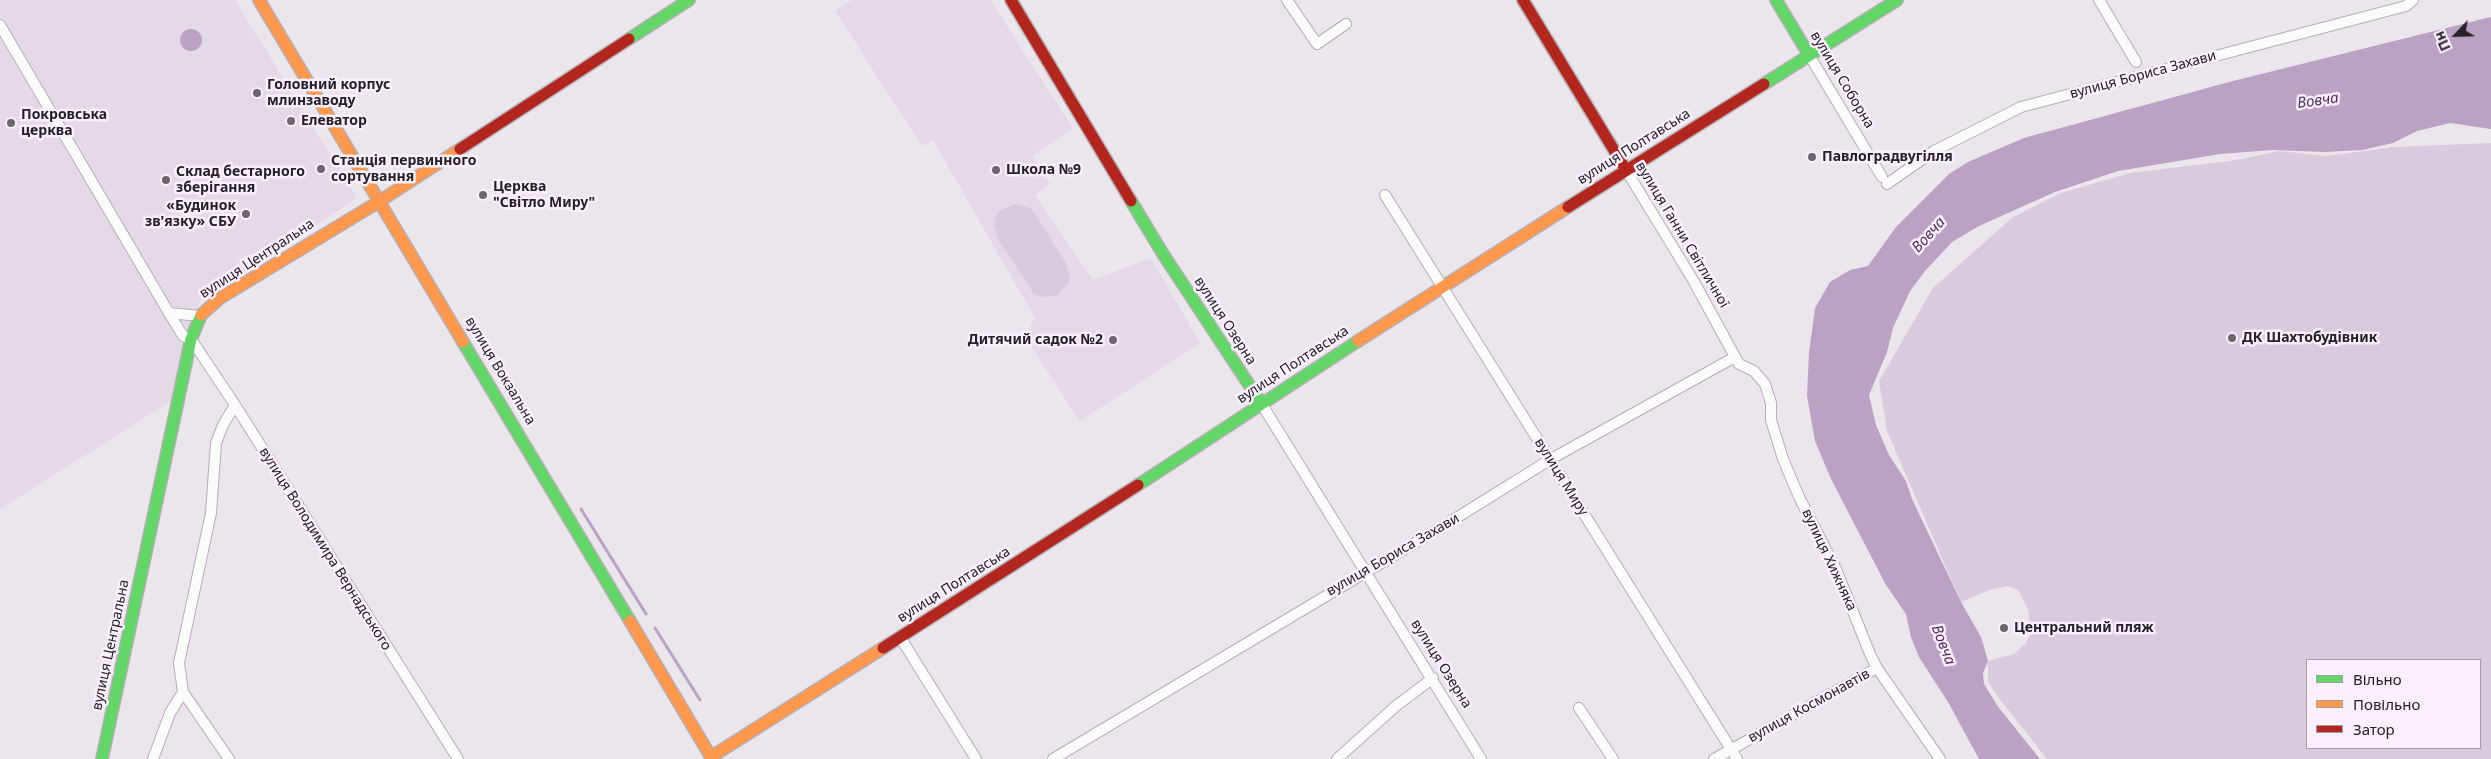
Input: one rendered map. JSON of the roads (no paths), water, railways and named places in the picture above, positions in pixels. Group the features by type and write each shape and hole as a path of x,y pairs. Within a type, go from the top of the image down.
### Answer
{"main road":[{"name":"вулиця Вокзальна","path":"259,0 711,758"},
{"name":"вулиця Центральна","path":"102,759 191,340 200,316 220,298 380,201 689,0"},
{"name":"вулиця Озерна","path":"1011,0 1164,254 1261,403"},
{"name":"вулиця Ганни Світличної","path":"1523,0 1626,170"},
{"name":"вулиця Соборна","path":"1776,0 1809,55"},
{"name":"вулиця Полтавська","path":"711,758 1113,502 1441,286 1897,0"}],"street":[{"path":"1287,0 1317,44 1346,24"},
{"path":"2098,0 2136,62"},
{"name":"вулиця Бориса Захави","path":"1885,180 1934,151 2021,107 2406,6 2413,0"},
{"name":"вулиця Володимира Вернадського","path":"0,25 169,314 183,336 191,340 235,405 458,759"},
{"name":"вулиця Соборна","path":"1809,55 1885,180"},
{"name":"вулиця Ганни Світличної","path":"1626,170 1693,280 1736,357"},
{"name":"вулиця Миру","path":"1385,195 1737,759"},
{"path":"169,314 200,316"},
{"name":"вулиця Бориса Захави","path":"1053,759 1365,571 1445,525 1551,459 1736,357"},
{"name":"вулиця Хижняка","path":"1736,357 1740,364 1754,371 1765,384 1771,403 1771,420 1783,458 1799,497 1836,569 1877,668 1940,759"},
{"name":"вулиця Озерна","path":"1261,403 1433,678 1481,759"},
{"path":"229,759 183,692 179,663 211,513 216,443 223,425 235,405"},
{"path":"900,637 976,759"},
{"name":"вулиця Космонавтів","path":"1714,759 1877,668"},
{"path":"1336,759 1396,706 1433,678"},
{"path":"152,759 170,712 183,692"},
{"path":"1579,708 1613,759"}],"water":[{"name":"Вовча","path":"2491,17 2491,129 2450,123 2417,131 2393,143 2362,150 2325,152 2272,150 2220,154 2118,171 2055,192 1979,226 1952,242 1925,271 1910,291 1893,328 1887,352 1869,395 1876,425 1889,455 1906,481 1912,499 1961,602 1981,637 1988,661 1983,673 1984,684 1999,708 2040,759 1979,759 1948,702 1919,657 1911,637 1906,614 1886,585 1831,479 1815,441 1807,396 1809,353 1815,308 1830,282 1850,270 1868,266 1896,227 1949,174 1968,162 2024,138 2233,81"},
{"path":"191,29 199,32 202,40 199,48 191,51 183,48 180,40 183,32"}],"waterway":[{"path":"581,509 646,614"},
{"path":"655,628 700,700"}],"place":[{"name":"Головний корпус млинзаводу","path":"257,93"},
{"name":"Елеватор","path":"291,121"},
{"name":"Покровська церква","path":"11,123"},
{"name":"Павлоградвугілля","path":"1812,157"},
{"name":"Станція первинного сортування","path":"321,169"},
{"name":"Школа №9","path":"996,170"},
{"name":"Склад бестарного зберігання","path":"166,180"},
{"name":"Церква \"Світло Миру\"","path":"483,195"},
{"name":"«Будинок зв'язку» СБУ","path":"246,214"},
{"name":"ДК Шахтобудівник","path":"2232,338"},
{"name":"Дитячий садок №2","path":"1113,340"},
{"name":"Центральний пляж","path":"2004,628"}]}
